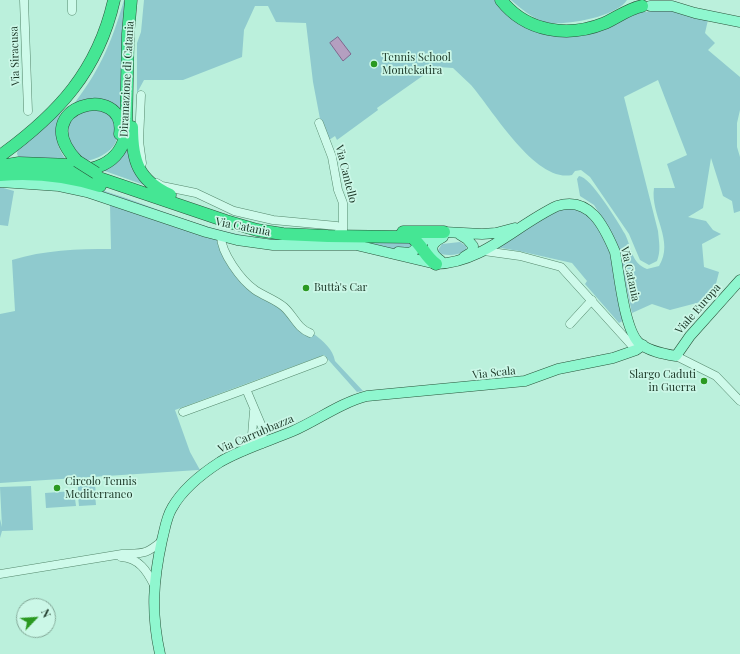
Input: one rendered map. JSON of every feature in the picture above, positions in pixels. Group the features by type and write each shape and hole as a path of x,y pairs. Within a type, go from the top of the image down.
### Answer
{"highway":[{"path":"108,24 110,0"},
{"name":"Diramazione di Catania","path":"0,156 34,131 66,99 92,61 108,24 114,0"},
{"path":"501,0 510,11 523,20 538,27 553,31 579,30 597,25 642,2"},
{"path":"505,0 513,8 532,21 546,26 559,27 578,26 603,19 624,8 642,2"},
{"path":"130,2 108,42 98,64 64,112 58,124 57,136 61,148 75,162 93,174 246,227 283,234 328,236"},
{"path":"130,2 132,135 136,161 143,177 152,186 200,210"},
{"name":"Diramazione di Catania","path":"0,170 20,168 79,171 100,166 116,156 123,144 126,132 130,2"},
{"path":"0,166 19,163 77,165 92,163 103,158 116,146 121,131 117,116 105,106 95,103 81,106 71,112 64,122 62,131 63,143 75,162"},
{"path":"0,175 35,174 86,182 214,225 237,231 295,237 411,237 420,245 426,256 445,264"},
{"path":"93,174 200,210 262,227 297,231 452,233"}],"main road":[{"path":"642,2 668,3 695,13 740,22"},
{"name":"Via Catania","path":"0,182 59,186 87,192 220,236 273,245 346,245 373,248 394,255 445,264 464,260 484,251 556,206 571,204 585,208 598,220 615,252 629,324 640,348"},
{"path":"373,248 408,254 427,238 452,233 496,233 516,227 535,218"},
{"path":"452,233 471,243 473,249 467,256 445,264 435,256 431,246 435,241 452,233"},
{"name":"Viale Europa","path":"676,356 690,336 740,280"},
{"path":"640,348 676,356"},
{"name":"Via Scala","path":"343,405 367,396 525,381 558,369 613,358 640,348"},
{"name":"Via Carrubbazza","path":"160,654 153,610 154,585 157,562 168,516 176,502 213,467 243,452 310,424 343,405"}],"street":[{"name":"Via Siracusa","path":"24,0 28,111"},
{"path":"72,0 72,11"},
{"name":"Via Catania","path":"141,95 140,154 146,173 154,181 162,186 196,193 234,211 273,220 337,226 341,231"},
{"name":"Via Cantello","path":"319,123 332,157 338,190 343,203 341,231"},
{"path":"220,236 222,246 236,271 246,283 280,304 290,313 299,326 310,333"},
{"path":"484,251 520,256 556,264 566,270 592,300 640,348"},
{"path":"570,324 592,300"},
{"path":"676,356 716,376 740,401"},
{"path":"183,412 322,360"},
{"path":"246,389 254,410 264,429 273,435 283,435"},
{"path":"243,452 250,442 253,431 254,410"},
{"path":"262,444 264,429"},
{"path":"253,431 256,439 262,444"},
{"path":"0,574 112,557 122,554 141,554 152,549 162,541"},
{"path":"141,554 157,562"},
{"path":"112,557 124,557 139,563 145,569 154,585"},
{"path":"139,563 157,562"}],"shaded area":[{"path":"124,0 129,0 124,127 117,112 70,109 89,83 103,58 109,45"},
{"path":"144,0 497,0 546,33 640,11 649,12 664,8 708,20 705,33 715,43 708,50 740,77 740,110 737,123 737,147 740,157 740,211 734,213 732,201 723,196 711,158 703,208 688,217 706,221 713,230 721,234 702,244 704,267 719,272 712,299 670,310 652,304 632,313 618,250 608,227 594,205 580,196 577,179 579,176 584,178 590,184 611,211 625,234 638,263 647,269 659,266 663,257 664,247 663,237 655,208 654,188 675,188 667,164 687,155 658,80 624,97 658,231 659,254 657,261 649,265 640,260 629,234 590,177 581,170 575,171 572,175 558,174 544,168 529,156 516,142 471,85 453,68 438,67 431,70 377,108 378,110 337,140 335,136 329,140 321,124 313,82 306,23 276,22 268,6 255,6 244,30 242,57 183,80 144,80 137,93 137,43 141,32"},
{"path":"511,0 627,0 621,6 601,16 576,22 552,23 544,22 535,18 522,10"},
{"path":"338,37 351,54 343,61 330,43"},
{"path":"90,106 114,117 117,136 114,146 110,150 101,156 86,161 71,144 69,121"},
{"path":"62,110 57,124 56,137 60,150 68,162 19,158 17,154 18,147"},
{"path":"127,146 147,186 102,170"},
{"path":"83,185 125,198 186,220 227,232 248,236 267,239 307,241 407,241 412,246 410,250 290,243 227,235"},
{"path":"0,187 14,191 8,226 0,225"},
{"path":"110,204 218,240 240,279 252,292 283,309 300,332 309,335 314,334 321,339 330,349 335,361 363,391 357,392 324,355 175,410 190,452 200,470 0,483 0,314 15,311 12,260 36,254 61,251 111,249"},
{"path":"572,208 587,214 596,223 608,248 613,263 624,320 619,323 585,284 587,281 572,263 495,247 555,211"},
{"path":"460,242 466,246 467,250 461,253 444,255 438,250 442,244"},
{"path":"95,485 96,494 78,495 78,486"},
{"path":"31,486 33,530 2,531 0,538 0,519 2,527 0,487"},
{"path":"74,491 76,506 46,508 45,493"},
{"path":"95,495 96,505 79,506 78,496"}],"place":[{"name":"Tennis School Montekatira","path":"374,64"},
{"name":"Buttà's Car","path":"306,288"},
{"name":"Slargo Caduti in Guerra","path":"704,381"},
{"name":"Circolo Tennis Mediterraneo","path":"57,488"}]}
